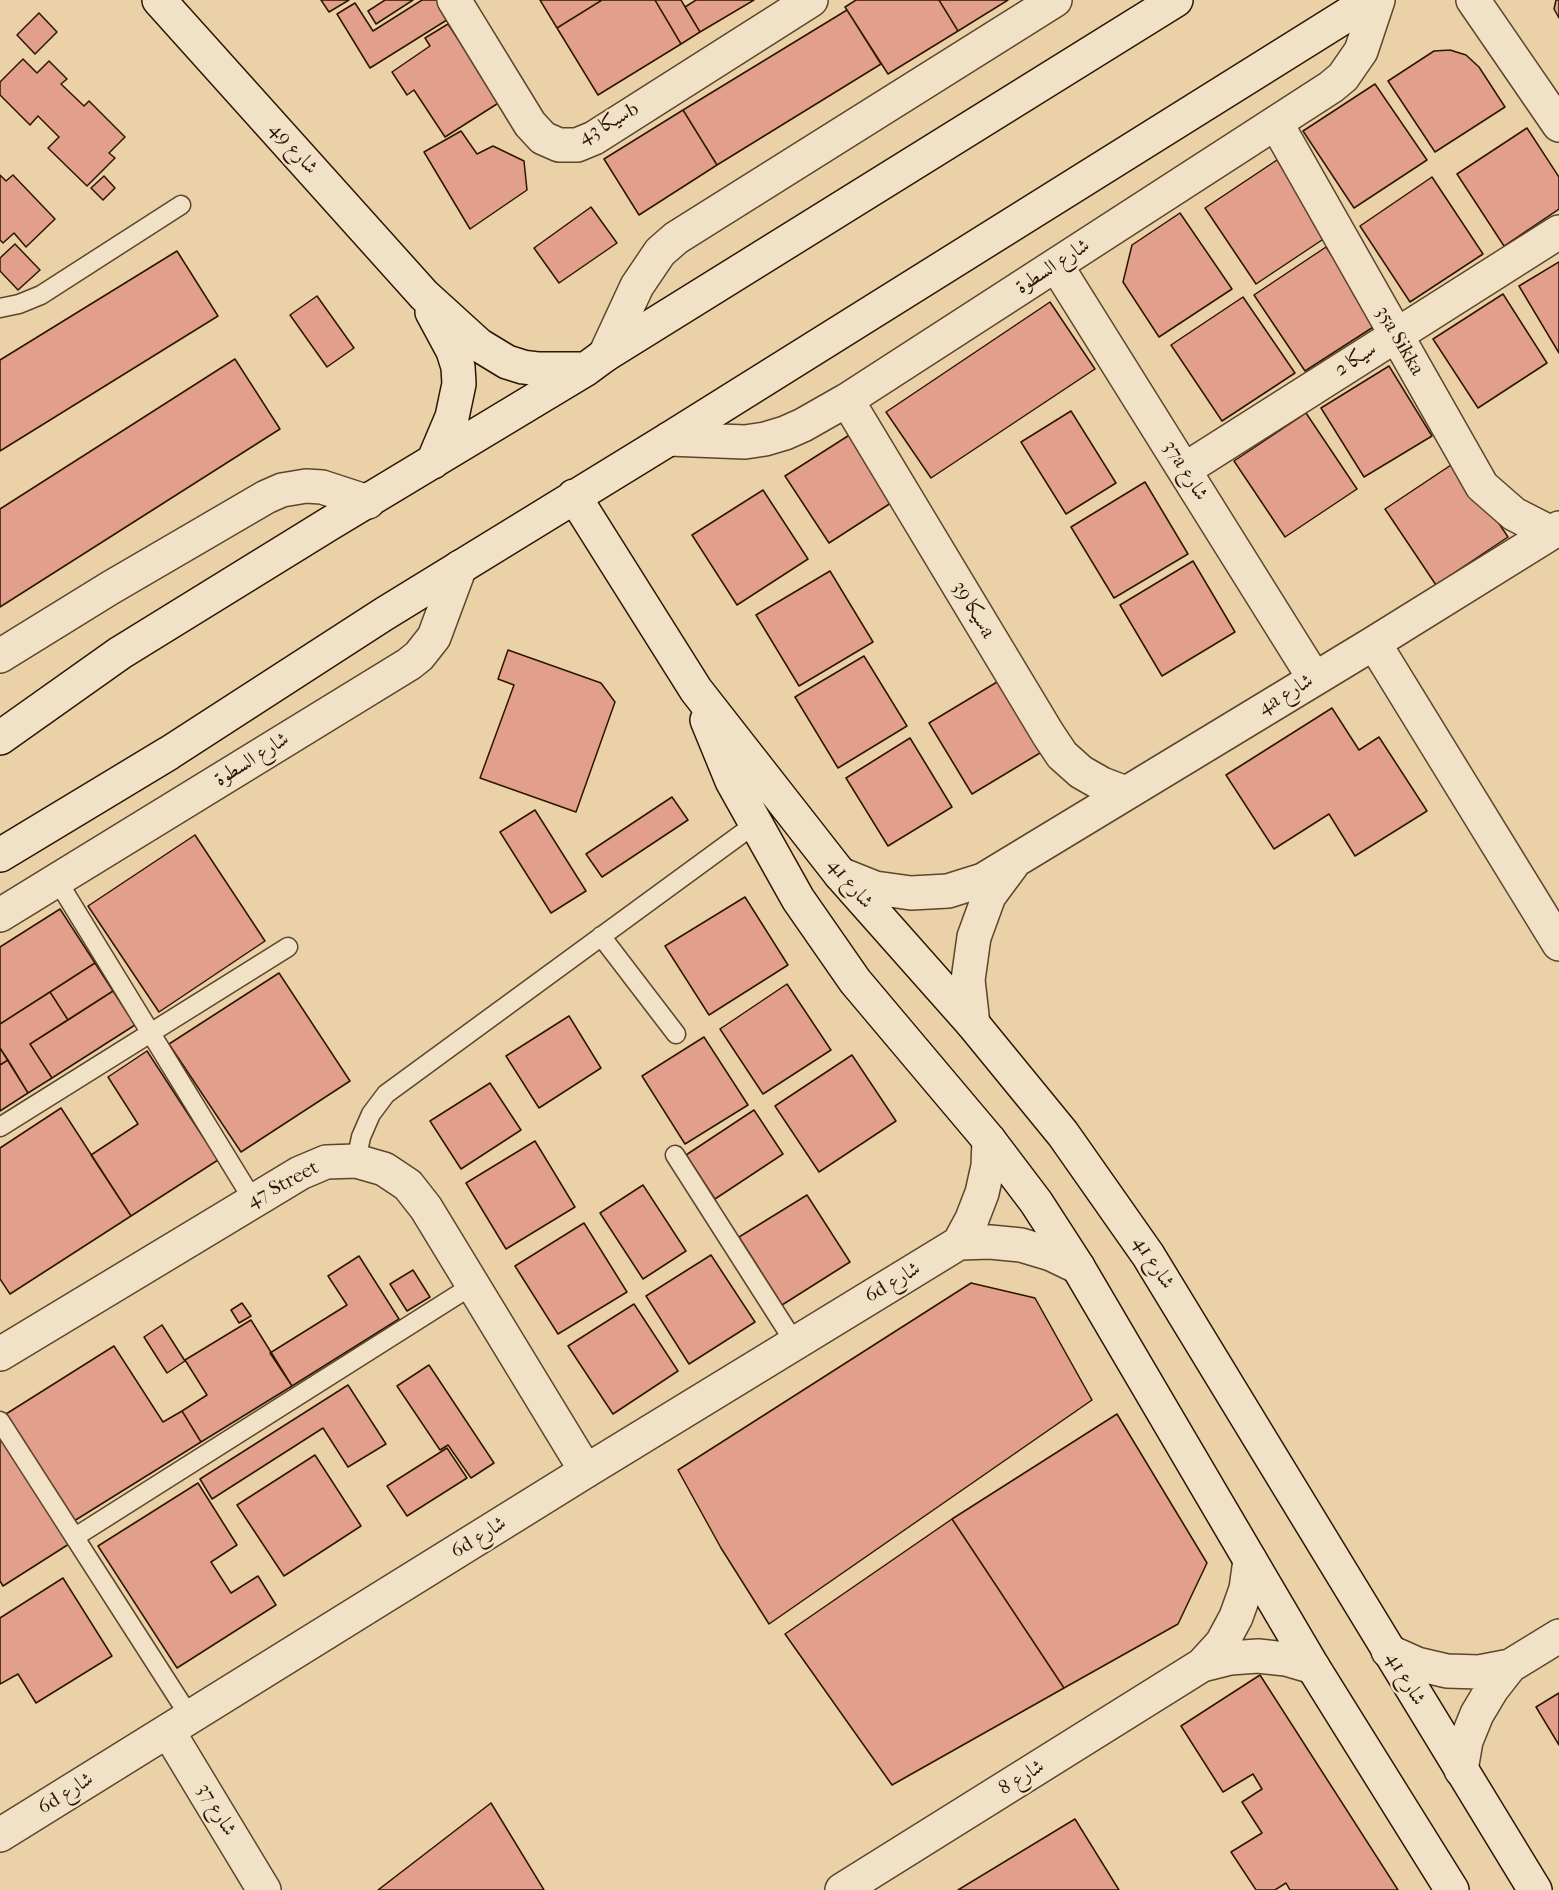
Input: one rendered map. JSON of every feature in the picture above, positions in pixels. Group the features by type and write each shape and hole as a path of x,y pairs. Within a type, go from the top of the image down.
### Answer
{"street":[{"name":"شارع 49","path":"159,0 427,299 479,345 507,362 539,369 596,362"},
{"name":"سيكا 43b","path":"454,0 530,124 543,138 559,145 577,145 594,138 792,5"},
{"path":"596,362 636,286 660,252 676,238 1055,0"},
{"path":"0,738 120,653 596,362 1176,0"},
{"path":"0,855 168,753 384,614 669,439 1371,0"},
{"name":"شارع السطوة","path":"669,439 745,442 765,439 803,425 847,400 1276,123 1343,77 1361,51 1378,0"},
{"path":"1473,0 1559,125"},
{"path":"1497,0 1518,44 1525,74"},
{"name":"35a Sikka","path":"1276,123 1482,486 1514,514 1555,531"},
{"name":"سيكا 2","path":"1184,470 1559,232"},
{"name":"37a شارع","path":"1056,265 1314,678"},
{"name":"شارع 49","path":"427,299 453,351 458,367 459,384 452,417 433,462"},
{"name":"سيكا 39a","path":"847,400 1062,754 1081,772 1102,784 1126,793"},
{"path":"0,656 110,588 282,490 306,486 322,487 368,502"},
{"name":"شارع 41","path":"574,496 696,690 840,873 974,1023 1063,1134 1148,1255 1535,1890"},
{"name":"4a شارع","path":"840,873 875,888 911,894 948,891 983,880 1555,531"},
{"name":"شارع السطوة","path":"0,915 410,664 434,637 460,567"},
{"path":"1374,643 1559,944"},
{"name":"شارع 41","path":"696,690 732,781 798,899 855,981 989,1140 1036,1202 1078,1267 1313,1667 1452,1890"},
{"name":"4a شارع","path":"974,1023 968,980 974,937 989,896 1013,863"},
{"path":"959,1243 982,1193 988,1166 989,1140"},
{"name":"47 Street","path":"4,1342 300,1173 326,1162 356,1161 384,1169 408,1185 426,1208 586,1471"},
{"name":"6d شارع","path":"0,1835 586,1471 959,1243 990,1242 1021,1245 1051,1254 1078,1267"},
{"name":"8 شارع","path":"842,1890 1202,1665 1222,1642 1236,1617 1246,1589 1250,1560"},
{"path":"1461,1770 1466,1741 1477,1714 1492,1689 1510,1666 1559,1636"},
{"path":"1388,1651 1417,1664 1447,1671 1479,1671 1510,1666"},
{"name":"8 شارع","path":"1202,1665 1230,1658 1258,1656 1286,1659 1313,1667"},
{"name":"شارع 37","path":"179,1724 264,1890"}],"lane":[{"path":"0,308 19,304 41,295 181,205"},
{"path":"356,1161 361,1137 368,1121 386,1094 755,824"},
{"path":"57,880 253,1200"},
{"path":"601,936 676,1034"},
{"path":"0,1127 288,947"},
{"path":"675,1155 795,1343"},
{"path":"75,1537 473,1286"},
{"path":"0,1421 75,1537 179,1724"}],"building":[{"path":"321,0 349,0 329,12"},
{"path":"385,0 413,0 376,24 368,11"},
{"path":"422,0 439,0 450,18 370,68 337,14 355,3 373,31"},
{"path":"540,0 602,0 557,28"},
{"path":"602,0 655,0 681,44 598,95 557,28"},
{"path":"655,0 681,0 700,32 681,44"},
{"path":"696,0 754,0 700,32 685,7"},
{"path":"856,0 939,0 958,31 888,74 845,7"},
{"path":"939,0 1008,0 958,31"},
{"path":"1556,0 1559,0 1559,18 1554,9"},
{"path":"847,10 881,64 717,165 683,110"},
{"path":"39,13 57,32 35,54 17,35"},
{"path":"448,24 500,102 445,137 414,90 407,95 392,72 430,46 425,38"},
{"path":"1450,50 1466,55 1479,67 1505,107 1435,152 1388,81 1434,51"},
{"path":"23,59 37,73 49,61 67,79 61,84 84,106 89,101 125,137 109,153 115,158 87,186 48,148 59,137 38,116 30,125 0,95 0,82"},
{"path":"1375,84 1427,160 1354,208 1303,131"},
{"path":"683,110 717,165 639,215 604,159"},
{"path":"1527,128 1559,177 1559,209 1504,246 1457,174"},
{"path":"461,131 477,154 493,146 524,161 527,190 470,229 424,152"},
{"path":"1277,160 1328,236 1256,284 1205,208"},
{"path":"0,175 6,181 13,175 55,219 26,247 14,233 3,243 0,240"},
{"path":"104,176 115,188 103,200 91,188"},
{"path":"1432,177 1483,254 1410,302 1360,226"},
{"path":"591,207 617,243 559,283 534,248"},
{"path":"1180,213 1232,289 1159,337 1123,282 1132,245"},
{"path":"15,244 40,270 18,290 0,271 0,258"},
{"path":"1326,247 1378,324 1305,371 1254,295"},
{"path":"177,251 218,316 0,451 0,360"},
{"path":"1559,262 1559,353 1519,286"},
{"path":"1503,294 1547,363 1478,408 1433,339"},
{"path":"317,296 354,348 327,367 290,315"},
{"path":"1243,297 1295,373 1222,421 1171,345"},
{"path":"1050,302 1095,369 931,478 886,412"},
{"path":"235,359 280,429 0,607 0,509"},
{"path":"1389,366 1432,436 1364,477 1321,408"},
{"path":"1071,411 1116,483 1066,514 1021,442"},
{"path":"1306,413 1357,489 1285,537 1234,461"},
{"path":"851,434 894,501 829,543 785,476"},
{"path":"1457,461 1508,537 1436,585 1385,509"},
{"path":"1145,482 1188,554 1114,598 1071,527"},
{"path":"763,490 808,559 737,605 692,535"},
{"path":"1193,561 1235,632 1162,676 1120,605"},
{"path":"830,571 873,642 799,686 756,615"},
{"path":"508,650 601,683 615,702 576,812 480,778 514,685 498,679"},
{"path":"864,656 907,726 838,768 795,697"},
{"path":"1002,679 1045,750 972,794 929,723"},
{"path":"1332,708 1359,750 1379,737 1427,811 1355,856 1329,814 1274,849 1226,775"},
{"path":"910,738 952,807 888,846 846,778"},
{"path":"672,797 688,820 602,877 586,854"},
{"path":"535,810 586,891 551,913 500,832"},
{"path":"195,835 265,941 159,1012 88,906"},
{"path":"745,897 788,965 709,1015 665,946"},
{"path":"60,909 95,963 0,1024 0,947"},
{"path":"95,963 113,991 68,1020 50,992"},
{"path":"279,973 350,1081 241,1152 169,1044"},
{"path":"787,984 831,1050 763,1094 720,1029"},
{"path":"113,991 135,1025 52,1078 30,1044"},
{"path":"50,992 68,1020 30,1044 52,1078 28,1093 0,1048 0,1024"},
{"path":"569,1016 601,1068 539,1108 506,1056"},
{"path":"704,1037 748,1105 685,1144 642,1076"},
{"path":"0,1048 8,1060 0,1065"},
{"path":"147,1051 218,1160 131,1216 91,1155 138,1124 108,1077"},
{"path":"852,1055 896,1121 819,1172 775,1106"},
{"path":"8,1060 28,1093 0,1111 0,1065"},
{"path":"490,1083 521,1130 461,1169 430,1121"},
{"path":"61,1108 131,1216 10,1294 0,1279 0,1148"},
{"path":"754,1110 783,1154 715,1199 686,1155"},
{"path":"535,1141 575,1207 506,1249 466,1183"},
{"path":"643,1185 686,1251 643,1279 600,1213"},
{"path":"807,1195 850,1262 782,1305 739,1237"},
{"path":"584,1223 627,1292 558,1334 515,1266"},
{"path":"711,1255 755,1322 689,1364 646,1296"},
{"path":"359,1256 399,1319 292,1386 270,1353 347,1305 328,1276"},
{"path":"413,1270 430,1297 407,1311 390,1284"},
{"path":"971,1283 1035,1298 1092,1400 769,1624 721,1548 678,1470"},
{"path":"242,1303 251,1316 239,1323 231,1310"},
{"path":"634,1304 678,1371 613,1414 568,1346"},
{"path":"251,1320 292,1386 201,1442 182,1411 207,1395 185,1360"},
{"path":"162,1325 185,1361 167,1373 144,1337"},
{"path":"114,1346 163,1422 182,1411 201,1442 74,1521 6,1414"},
{"path":"429,1365 494,1463 471,1478 448,1445 440,1450 397,1386"},
{"path":"348,1385 386,1444 348,1467 323,1428 212,1499 200,1479"},
{"path":"1117,1414 1207,1563 1178,1624 1064,1688 952,1519"},
{"path":"0,1434 69,1544 3,1586 0,1581"},
{"path":"447,1448 467,1478 407,1516 387,1486"},
{"path":"315,1455 361,1526 284,1576 237,1505"},
{"path":"198,1483 237,1545 211,1562 231,1593 258,1576 276,1605 177,1668 98,1546"},
{"path":"952,1519 1064,1688 892,1785 785,1634"},
{"path":"63,1578 112,1656 36,1703 18,1674 0,1684 0,1618"},
{"path":"1260,1675 1398,1890 1290,1890 1286,1883 1275,1890 1256,1890 1231,1852 1262,1833 1242,1802 1262,1789 1253,1774 1223,1792 1181,1726"},
{"path":"1559,1693 1559,1745 1536,1707"},
{"path":"491,1803 544,1890 378,1890"},
{"path":"1075,1819 1119,1890 958,1890"}]}
